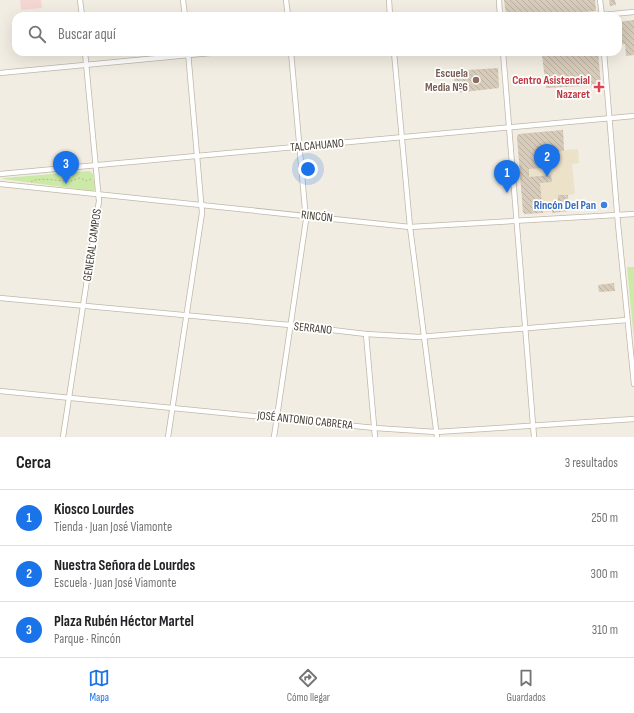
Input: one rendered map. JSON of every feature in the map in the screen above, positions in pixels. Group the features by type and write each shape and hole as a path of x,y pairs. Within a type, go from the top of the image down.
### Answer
{"street":[{"path":"80,0 82,12"},
{"path":"183,0 184,12"},
{"path":"286,0 288,12"},
{"path":"389,0 390,12"},
{"path":"499,0 500,12"},
{"path":"600,0 602,12"},
{"path":"622,13 634,12"},
{"name":"GENERAL CAMPOS","path":"63,437 99,201 86,56"},
{"path":"0,73 170,56"},
{"path":"168,437 202,213 189,56"},
{"path":"274,437 306,215 291,56"},
{"path":"394,56 410,227 437,434"},
{"path":"503,56 534,437"},
{"path":"604,56 617,215 634,384"},
{"name":"TALCAHUANO","path":"0,174 634,116"},
{"name":"RINCÓN","path":"0,184 410,227 634,214"},
{"name":"SERRANO","path":"0,298 83,307 290,325 366,334 424,337 627,320"},
{"path":"366,334 375,437"},
{"name":"JOSÉ ANTONIO CABRERA","path":"0,391 277,417 437,434 634,419"}],"path":[{"path":"29,187 35,180 52,179 71,181 80,178 88,181 97,176"}],"shaded area":[{"path":"20,0 41,0 42,8 21,10"},
{"path":"563,130 564,150 578,149 579,163 572,164 575,194 568,195 569,211 525,214 523,212 517,136 519,134"}],"green space":[{"path":"89,171 93,174 95,189 93,191 3,179 4,178"},
{"path":"627,267 634,267 634,340"}],"building":[{"path":"504,0 595,0 596,11 584,12 506,12"},
{"path":"609,0 615,0 616,5 610,6"},
{"path":"634,20 634,55 626,56 625,44 622,44 622,22"},
{"path":"542,56 598,56 601,85 546,88"},
{"name":"Escuela Media Nº6","path":"498,68 499,88 455,93 453,71"},
{"path":"563,130 564,151 553,152 554,167 529,169 529,177 551,175 552,182 540,183 543,213 525,214 523,212 517,136 519,134"},
{"path":"558,195 568,195 569,211 552,213 552,208 558,207 558,205 555,206 554,200 558,199"},
{"path":"614,283 615,291 599,292 598,285"}],"place":[{"name":"Escuela Media Nº6","path":"476,80"},
{"name":"Centro Asistencial Nazaret","path":"599,87"},
{"name":"Nuestra Señora de Lourdes","path":"547,177"},
{"name":"Plaza Rubén Héctor Martel","path":"66,184"},
{"name":"Kiosco Lourdes","path":"507,193"},
{"name":"Rincón Del Pan","path":"604,205"}]}
